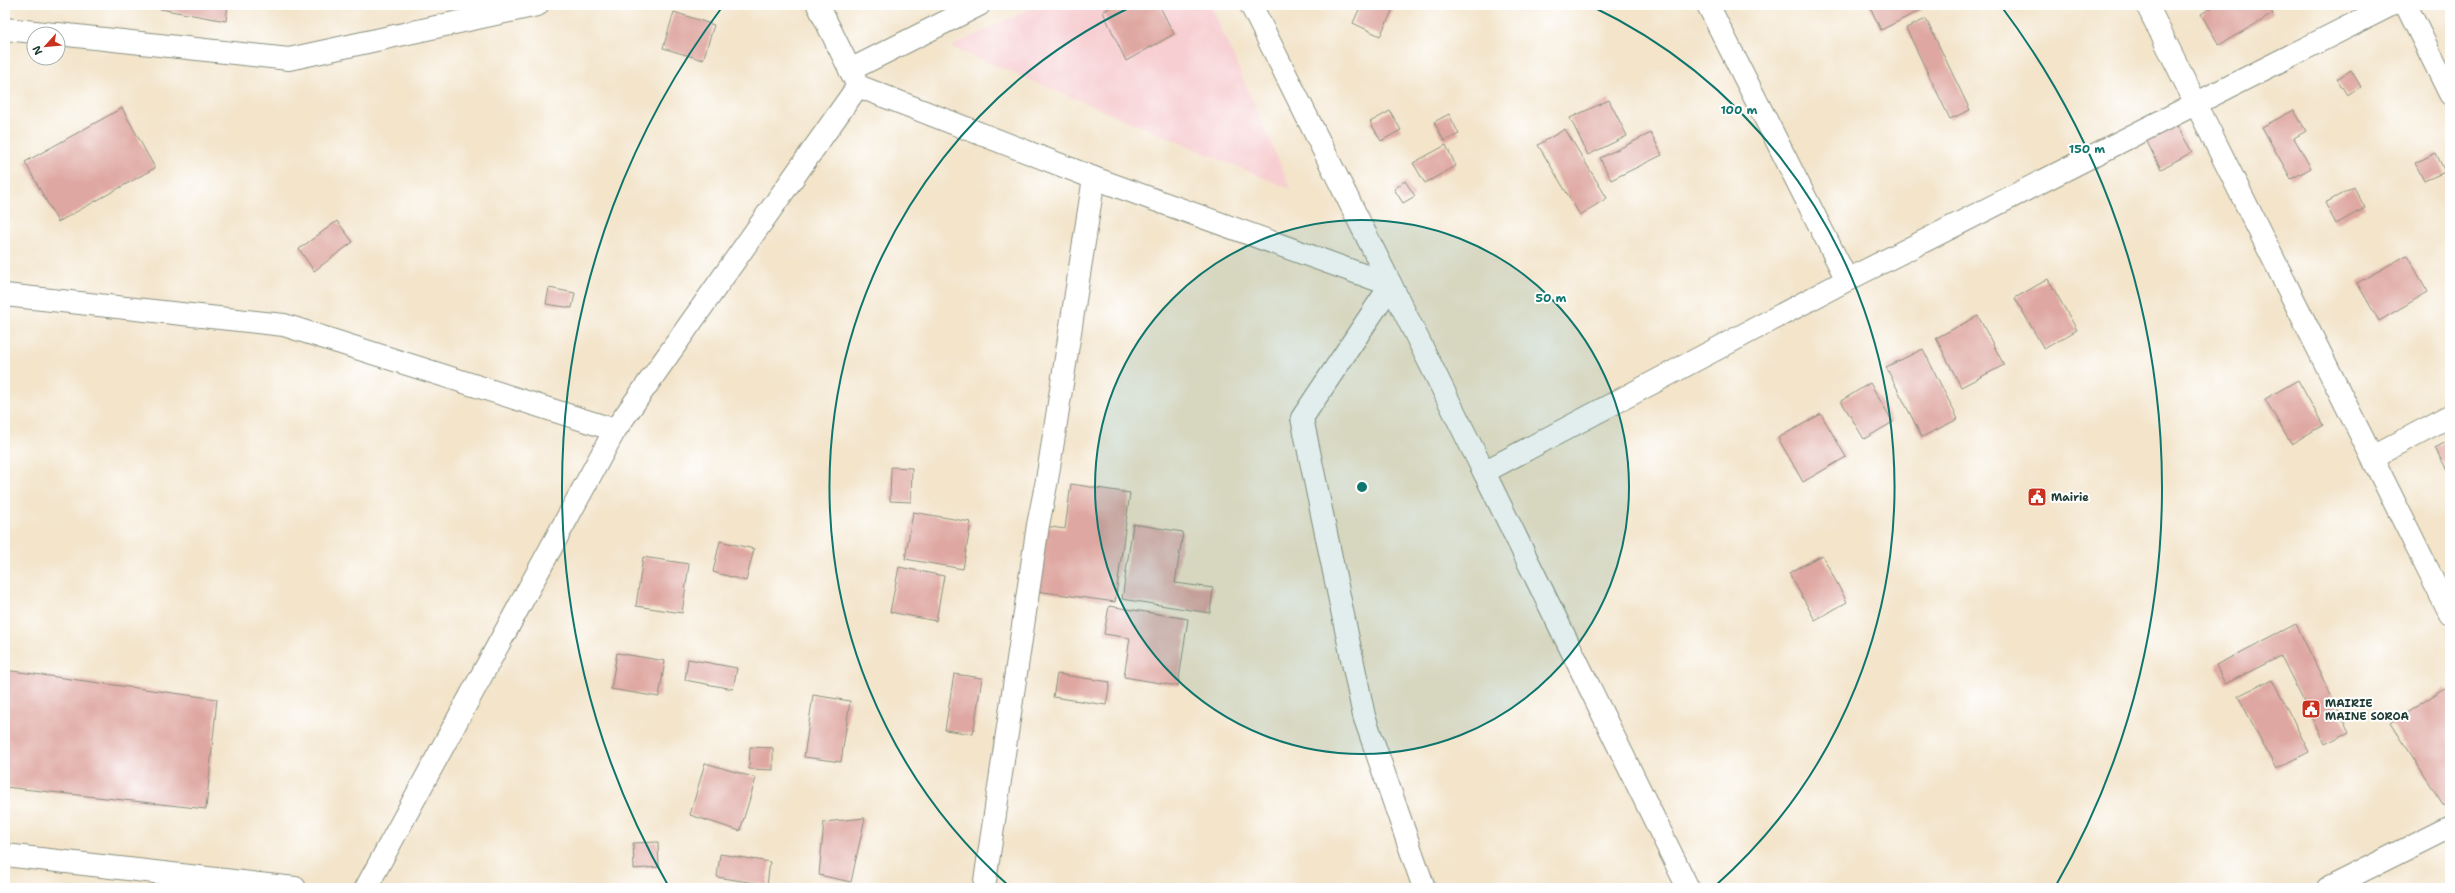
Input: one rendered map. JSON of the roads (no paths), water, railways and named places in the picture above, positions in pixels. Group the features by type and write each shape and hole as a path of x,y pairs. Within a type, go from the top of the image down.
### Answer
{"street":[{"path":"66,35 289,59 537,5"},
{"path":"818,5 854,78 1094,178 1392,285"},
{"path":"366,888 615,430 854,78 979,5"},
{"path":"1252,5 1392,285 1688,888"},
{"path":"1708,5 1847,280"},
{"path":"2147,5 2450,614"},
{"path":"1484,472 1847,280 2196,105 2391,5"},
{"path":"2406,5 2450,94"},
{"path":"5,29 26,31"},
{"path":"984,888 1038,525 1047,480 1094,178"},
{"path":"1392,285 1302,418 1364,716 1424,888"},
{"path":"5,295 284,325 615,430"},
{"path":"2372,457 2450,416"},
{"path":"2328,888 2450,827"},
{"path":"5,855 295,888"}],"place":[{"name":"Mairie","path":"2037,497"},
{"name":"MAIRIE MAINE SOROA","path":"2311,709"}]}
